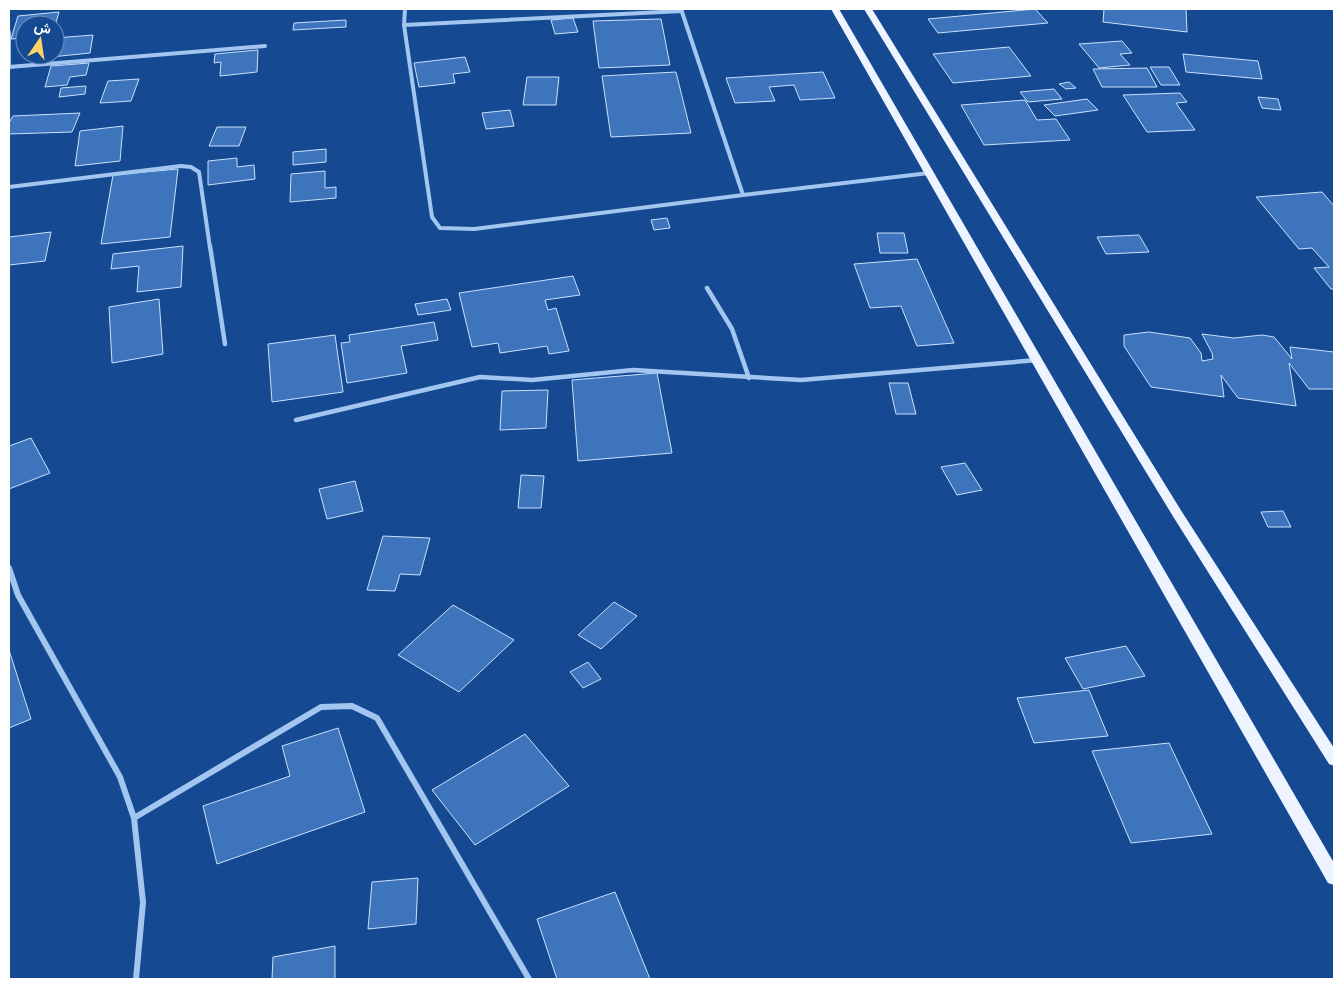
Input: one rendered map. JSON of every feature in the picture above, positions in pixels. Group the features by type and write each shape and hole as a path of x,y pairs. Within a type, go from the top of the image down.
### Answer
{"main road":[{"path":"834,9 1038,360 1334,878"},
{"path":"868,9 1174,507 1334,760"}],"street":[{"path":"404,9 404,25 432,217 440,228 474,229 929,173"},
{"path":"404,25 681,10 743,195"},
{"path":"9,32 9,68 265,46"},
{"path":"9,187 181,166 191,167 199,172 225,344"},
{"path":"707,288 732,329 749,378"},
{"path":"296,420 480,376 532,380 590,376 633,370 801,380 1038,360"},
{"path":"9,568 18,595 120,777 134,818 143,902 136,979"},
{"path":"134,818 322,707 352,706 377,718 529,979"}],"building":[{"path":"1035,9 1048,23 938,33 928,19"},
{"path":"1104,9 1186,9 1187,32 1103,22"},
{"path":"59,12 58,15 28,15"},
{"path":"573,18 578,32 555,34 551,20"},
{"path":"661,19 670,65 599,68 593,21"},
{"path":"346,20 346,27 293,30 294,23"},
{"path":"15,26 15,39 11,39"},
{"path":"93,35 90,53 65,56 65,37"},
{"path":"1122,41 1132,53 1120,54 1130,65 1099,68 1079,44"},
{"path":"1009,47 1031,76 953,83 933,54"},
{"path":"258,50 257,72 220,76 221,62 214,63 215,54"},
{"path":"1183,54 1258,61 1262,79 1186,72"},
{"path":"465,57 470,72 453,74 455,83 419,87 414,63"},
{"path":"89,63 86,75 70,77 67,85 45,87 51,66"},
{"path":"1150,67 1169,67 1180,85 1161,85"},
{"path":"1147,68 1157,87 1102,87 1093,69"},
{"path":"676,72 691,133 611,137 602,76"},
{"path":"823,72 835,98 800,100 794,85 769,87 775,101 735,103 726,78"},
{"path":"527,77 559,77 556,105 523,105"},
{"path":"139,79 131,101 100,103 108,81"},
{"path":"1069,82 1076,88 1066,89 1059,84"},
{"path":"86,86 85,94 59,97 61,88"},
{"path":"1054,89 1062,99 1028,102 1020,92"},
{"path":"1180,93 1187,102 1176,103 1195,130 1147,132 1123,95"},
{"path":"1258,97 1278,99 1281,110 1262,108"},
{"path":"1087,99 1098,110 1055,116 1044,105"},
{"path":"1025,100 1037,120 1056,119 1070,140 984,145 961,105"},
{"path":"510,110 514,126 486,129 482,113"},
{"path":"80,113 72,132 9,134 9,123 13,116"},
{"path":"123,126 120,161 75,166 80,131"},
{"path":"217,127 246,127 239,146 209,146"},
{"path":"326,149 326,162 293,165 293,152"},
{"path":"237,158 237,167 254,165 255,179 208,185 208,161"},
{"path":"178,169 170,237 101,244 113,175"},
{"path":"325,171 325,188 336,187 336,198 290,202 291,174"},
{"path":"1322,192 1334,206 1334,289 1331,289 1314,268 1329,267 1312,248 1299,249 1256,197"},
{"path":"667,218 670,228 654,230 651,220"},
{"path":"51,232 45,261 9,265 9,237"},
{"path":"877,233 904,233 908,253 880,253"},
{"path":"1139,235 1149,252 1106,254 1097,237"},
{"path":"183,246 181,287 137,292 139,266 111,269 113,254"},
{"path":"917,259 954,343 917,346 901,306 870,308 854,264"},
{"path":"573,276 580,295 545,300 548,310 556,308 569,351 549,354 547,346 500,353 498,343 472,347 459,293"},
{"path":"159,299 163,354 112,363 109,307"},
{"path":"447,299 451,310 418,315 415,304"},
{"path":"434,322 438,340 401,346 407,373 347,383 341,343 350,342 349,335"},
{"path":"1149,332 1190,338 1201,353 1202,361 1213,359 1212,353 1202,334 1234,338 1262,335 1274,337 1292,359 1290,347 1334,352 1334,389 1309,389 1289,363 1296,406 1238,398 1221,375 1224,397 1151,387 1124,346 1124,335"},
{"path":"335,335 343,392 272,402 268,344"},
{"path":"657,373 672,453 578,461 572,380"},
{"path":"889,383 908,383 916,414 896,414"},
{"path":"548,390 546,428 500,430 502,391"},
{"path":"31,438 50,473 9,489 9,446"},
{"path":"965,463 982,490 957,495 941,467"},
{"path":"521,475 544,476 541,508 518,508"},
{"path":"355,481 363,511 327,519 319,489"},
{"path":"1283,511 1291,527 1268,527 1261,512"},
{"path":"383,536 430,538 420,575 400,574 395,591 367,590"},
{"path":"614,602 637,616 601,649 578,635"},
{"path":"453,605 514,640 459,692 398,655"},
{"path":"1126,646 1145,676 1083,689 1065,658"},
{"path":"9,650 31,719 9,728"},
{"path":"588,662 601,679 583,688 570,672"},
{"path":"1089,690 1108,736 1034,743 1017,698"},
{"path":"338,728 365,812 217,864 203,806 290,776 282,746"},
{"path":"525,734 569,786 475,845 432,790"},
{"path":"1169,743 1212,834 1131,843 1092,751"},
{"path":"418,878 416,924 368,929 372,882"},
{"path":"615,892 650,979 557,979 537,919"},
{"path":"335,946 335,979 272,979 273,957"}]}
